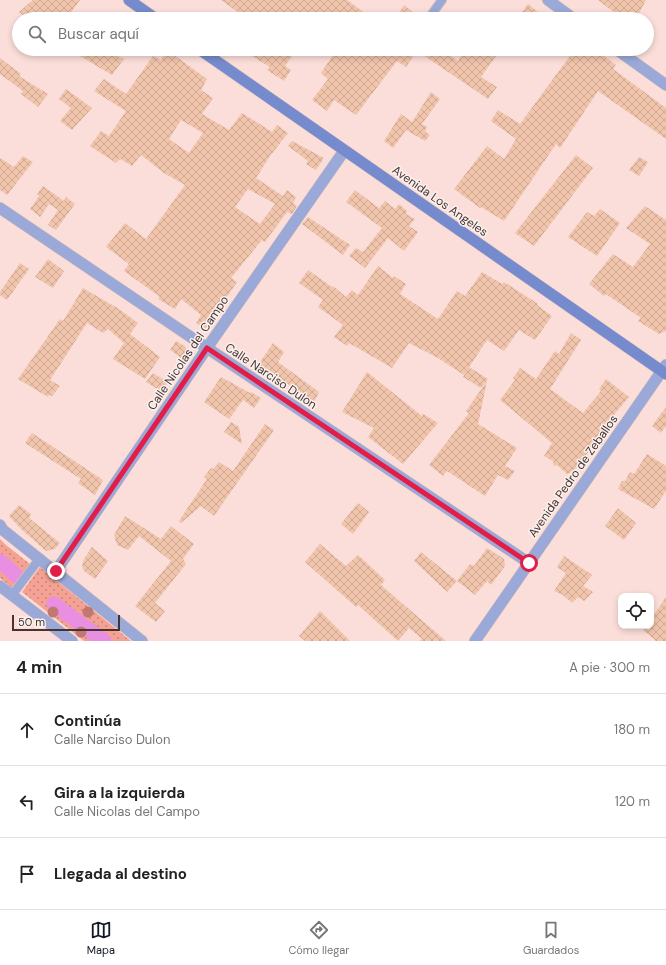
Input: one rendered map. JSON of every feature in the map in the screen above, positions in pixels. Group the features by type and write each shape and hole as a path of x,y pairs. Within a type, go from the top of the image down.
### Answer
{"main road":[{"path":"129,0 146,12"},
{"name":"Avenida Los Angeles","path":"209,56 344,151 664,370"}],"street":[{"path":"548,0 564,12"},
{"path":"626,56 666,85"},
{"name":"Calle Nicolas del Campo","path":"56,571 207,348 344,151"},
{"name":"Calle Narciso Dulon","path":"0,208 529,563"},
{"name":"Avenida Pedro de Zeballos","path":"475,641 664,370"},
{"path":"0,525 3,530 40,558 142,641"},
{"path":"0,586 72,641"}],"lane":[{"path":"433,12 442,0"},
{"path":"12,595 40,558"}],"shaded area":[{"path":"0,539 30,564 12,588 0,578"},
{"path":"40,567 131,641 84,641 22,592"}],"building":[{"path":"33,0 80,0 71,12 19,12"},
{"path":"221,0 347,0 363,12 238,12"},
{"path":"598,0 646,0 640,12 614,12"},
{"path":"528,4 538,12 522,12"},
{"path":"404,5 412,12 400,12"},
{"path":"80,56 117,56 124,59 112,75"},
{"path":"153,56 161,60 163,56 175,56 207,79 201,90 213,98 202,114 229,130 242,113 272,132 277,125 288,133 270,156 256,178 283,196 287,190 296,197 293,203 297,206 292,214 287,212 265,242 262,240 231,278 237,282 205,329 196,323 201,315 181,299 175,309 158,299 160,297 124,271 129,264 106,247 125,223 146,239 185,185 164,173 141,155 132,166 120,159 116,163 90,146 101,131 109,136 126,111 94,91 104,79 126,94","holes":["181,120 203,133 189,153 169,139","248,189 275,204 260,224 235,207"]},
{"path":"252,56 292,56 285,66 291,70 284,81 267,70 270,67"},
{"path":"332,56 414,56 406,67 397,61 356,115 334,100 327,111 312,100 328,79 321,73"},
{"path":"424,56 450,56 458,61 461,56 496,56 481,77 497,87 488,99"},
{"path":"570,56 604,56 616,65 613,69 666,108 666,139 598,91 560,148 556,144 504,221 481,207 480,208 454,189 487,146 504,159 516,139 491,121 498,110 520,124"},
{"path":"0,58 21,74 19,76 48,94 38,107 21,94 23,91 0,74"},
{"path":"66,89 92,108 72,130 60,121 71,108 59,99"},
{"path":"431,92 440,99 422,124 427,127 425,131 430,135 425,141 406,130 393,148 384,141 401,114 412,122"},
{"path":"292,141 324,158 316,170 306,164 308,161 288,146"},
{"path":"576,155 593,168 534,246 515,233"},
{"path":"23,156 33,162 7,195 0,190 0,158 14,167"},
{"path":"639,157 648,162 639,176 629,170"},
{"path":"43,186 64,201 66,197 75,204 56,230 48,225 58,210 49,204 40,217 30,209 39,196 37,194"},
{"path":"355,190 379,208 385,201 395,209 399,204 407,211 406,214 415,219 409,226 418,232 404,251 388,238 365,268 349,256 356,248 363,252 382,228 346,202"},
{"path":"645,206 666,220 666,331 659,334 638,321 641,318 606,294 604,296 589,284 613,254 633,267 650,244 626,228"},
{"path":"600,209 620,223 597,256 568,237 587,212 594,216"},
{"path":"308,217 350,245 343,255 302,224"},
{"path":"48,259 64,271 53,288 35,277"},
{"path":"20,263 29,269 7,300 0,295 0,292"},
{"path":"378,266 393,278 394,276 406,284 400,294 438,319 457,291 465,296 482,272 502,284 504,282 538,304 537,305 552,316 535,340 519,330 504,351 487,340 464,375 438,358 409,343 392,368 349,343 347,346 334,337 343,325 318,307 323,300 299,283 308,270 332,287 333,286 346,297 352,290 358,295"},
{"path":"83,288 119,309 138,323 130,334 160,357 145,379 113,359 124,343 108,329 103,333 87,323 50,380 60,386 52,396 49,395 48,397 18,379 60,319 63,321"},
{"path":"571,333 581,340 550,389 583,413 601,391 599,389 606,379 629,397 603,428 604,429 586,455 583,462 579,463 574,471 567,474 557,465 554,466 553,461 544,456 552,443 500,400 515,380 513,378 520,368 536,379 555,351 559,354"},
{"path":"176,341 185,346 187,351 184,360 170,350"},
{"path":"273,343 284,352 278,362 319,392 314,402 258,365"},
{"path":"469,367 488,379 481,388 463,377"},
{"path":"367,372 422,416 423,414 438,423 403,464 368,437 374,428 342,412"},
{"path":"153,373 168,382 161,391 146,382"},
{"path":"221,377 261,398 254,408 243,400 229,419 204,402"},
{"path":"487,381 478,424 517,448 505,466 515,471 508,480 498,475 485,496 447,471 443,476 429,465 469,413 466,411"},
{"path":"666,407 666,426 661,433 652,426"},
{"path":"231,422 239,427 242,444 224,432"},
{"path":"265,424 274,430 214,516 201,506 181,523 179,521 207,479 204,477 211,468 213,469 219,462 233,471"},
{"path":"32,433 103,480 95,495 78,483 81,479 25,443"},
{"path":"647,454 666,466 666,491 654,509 618,489 622,481 625,481 630,472 634,474"},
{"path":"358,503 369,512 353,534 341,524"},
{"path":"19,505 31,514 29,518 60,543 55,549 46,551 9,516"},
{"path":"618,508 636,523 624,540 605,526"},
{"path":"125,516 161,539 171,526 194,544 183,559 186,564 155,603 165,611 156,622 135,606 171,561 139,536 128,550 117,545 114,535"},
{"path":"320,544 346,566 358,555 385,580 381,585 446,641 419,641 422,639 409,628 398,641 358,605 356,607 305,562"},
{"path":"92,547 108,561 95,579 84,571 82,566 84,559"},
{"path":"487,548 504,559 505,566 491,585 487,581 475,595 457,581 470,564 474,566"},
{"path":"421,552 457,581 447,592 414,561"},
{"path":"564,556 592,575 583,586 593,592 584,601 578,597 572,603 563,595 554,591 566,573 557,567"},
{"path":"666,597 666,641 656,641 643,630 654,629 654,615"},
{"path":"320,611 350,641 305,641 299,636"}],"waterway":[{"path":"0,561 18,577"},
{"path":"54,604 104,641"}],"route":[{"path":"56,571 207,348 529,563"}]}
